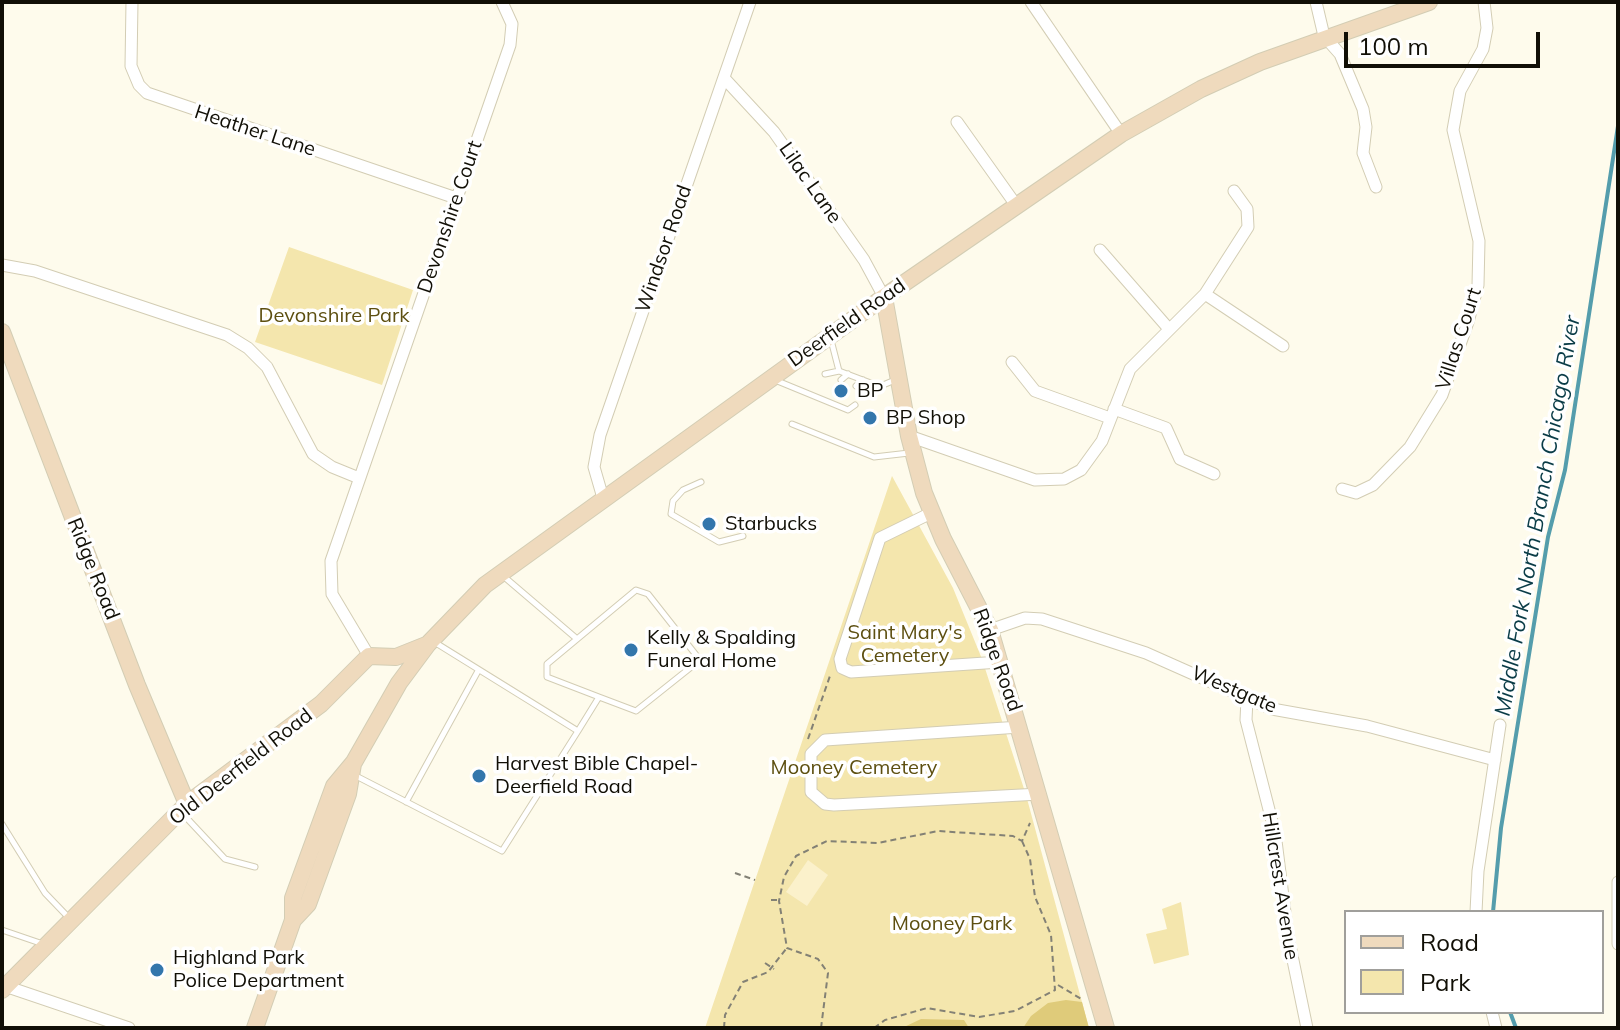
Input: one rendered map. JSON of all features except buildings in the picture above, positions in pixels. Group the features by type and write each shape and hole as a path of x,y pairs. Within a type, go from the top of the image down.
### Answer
{"street":[{"name":"Heather Lane","path":"132,2 131,66 139,85 147,93 456,198"},
{"name":"Devonshire Court","path":"369,656 337,606 330,584 331,561 510,45 512,24 502,2"},
{"name":"Windsor Road","path":"603,498 594,467 600,435 750,2"},
{"path":"1031,2 1121,134"},
{"path":"1316,2 1324,36 1340,54 1363,109 1366,127 1363,153 1376,187"},
{"name":"Deerfield Road","path":"255,1028 293,920 293,898 334,786 353,768 399,683 430,642 500,574 830,335 1121,134 1201,89 1324,36 1429,2"},
{"name":"Villas Court","path":"1342,489 1356,493 1373,485 1410,447 1442,395 1468,322 1478,285 1479,241 1453,130 1460,91 1483,49 1487,28 1484,2"},
{"name":"Lilac Lane","path":"724,78 774,132 864,260 884,297"},
{"path":"957,122 1016,205"},
{"path":"909,436 1025,478 1051,481 1081,470 1096,453 1130,369 1205,294 1248,227 1247,209 1234,191"},
{"path":"1100,250 1169,329"},
{"path":"2,265 35,271 227,335 248,348 267,367 313,454 332,467 359,478"},
{"path":"1205,294 1283,346"},
{"name":"Ridge Road","path":"884,297 909,436 931,513 990,630 1020,727 1033,795 1104,1020"},
{"name":"Ridge Road","path":"2,332 184,808"},
{"path":"1012,362 1035,391 1166,428 1180,459 1214,474"},
{"path":"931,513 880,538 840,659 841,666 851,672 1000,662"},
{"name":"Westgate","path":"990,630 1025,618 1042,619 1146,653 1272,709 1367,726 1495,760"},
{"path":"369,656 396,657 430,642"},
{"name":"Old Deerfield Road","path":"3,987 184,808 321,704 369,656"},
{"name":"Hillcrest Avenue","path":"1247,698 1246,720 1275,833 1288,936 1307,1028"},
{"path":"1476,910 1478,871 1500,725"},
{"path":"1020,727 836,737 817,745 811,754 811,792 825,804 1033,795"},
{"path":"1618,882 1618,944"},
{"path":"3,987 126,1027"}],"lane":[{"path":"830,335 839,371"},
{"path":"825,374 839,371 873,387 899,379"},
{"path":"841,380 848,374"},
{"path":"770,378 833,406 848,410 855,405"},
{"path":"856,386 863,380"},
{"path":"803,395 809,389"},
{"path":"819,400 826,394"},
{"path":"833,406 841,400"},
{"path":"792,424 874,457 914,453"},
{"path":"701,482 683,490 673,501 671,514 719,542 743,536"},
{"path":"500,574 577,639"},
{"path":"636,590 648,594 700,660 636,711 599,697 547,677 547,664 636,590"},
{"path":"430,642 578,731"},
{"path":"406,802 478,671"},
{"path":"353,768 406,802 502,851 599,697"},
{"path":"184,808 225,859 255,867"},
{"path":"2,824 45,893 71,920"},
{"path":"2,930 46,945"}],"path":[{"path":"811,754 808,738 832,671 841,666"},
{"path":"1022,841 1033,816 1033,795"},
{"path":"724,1028 725,1015 743,982 768,972 787,948 779,901 782,884 796,856 827,841 878,843 938,831 1013,836 1022,841 1030,859 1035,897 1051,935 1057,984 1047,997 1015,1011 979,1017 927,1008 885,1020 874,1028"},
{"path":"735,873 755,880"},
{"path":"782,884 790,888"},
{"path":"771,900 779,901"},
{"path":"787,948 818,959 828,973 824,1028"},
{"path":"765,963 772,968"},
{"path":"1057,984 1104,1020"}],"green space":[{"name":"Devonshire Park","path":"289,247 413,290 382,385 255,342"},
{"path":"892,476 953,588 982,659 1026,795 1089,1028 705,1028"},
{"path":"1181,902 1189,955 1154,964 1146,934 1167,929 1162,909"}],"shaded area":[{"path":"1066,1000 1082,1002 1089,1028 1023,1028 1031,1016 1048,1003"},
{"path":"921,1019 964,1020 969,1028 902,1028"}],"sand":[{"path":"808,860 828,875 807,906 786,892"}],"waterway":[{"name":"Middle Fork North Branch Chicago River","path":"1493,910 1501,828 1548,537 1565,470 1618,126"},
{"name":"Middle Fork North Branch Chicago River","path":"1511,1014 1516,1028"}],"place":[{"name":"BP","path":"841,391"},
{"name":"BP Shop","path":"870,418"},
{"name":"Starbucks","path":"709,524"},
{"name":"Kelly & Spalding Funeral Home","path":"631,650"},
{"name":"Harvest Bible Chapel- Deerfield Road","path":"479,776"},
{"name":"Highland Park Police Department","path":"157,970"}],"park label":[{"name":"Saint Mary's Cemetery","path":"905,644"},
{"name":"Mooney Cemetery","path":"854,768"},
{"name":"Mooney Park","path":"952,924"}]}
